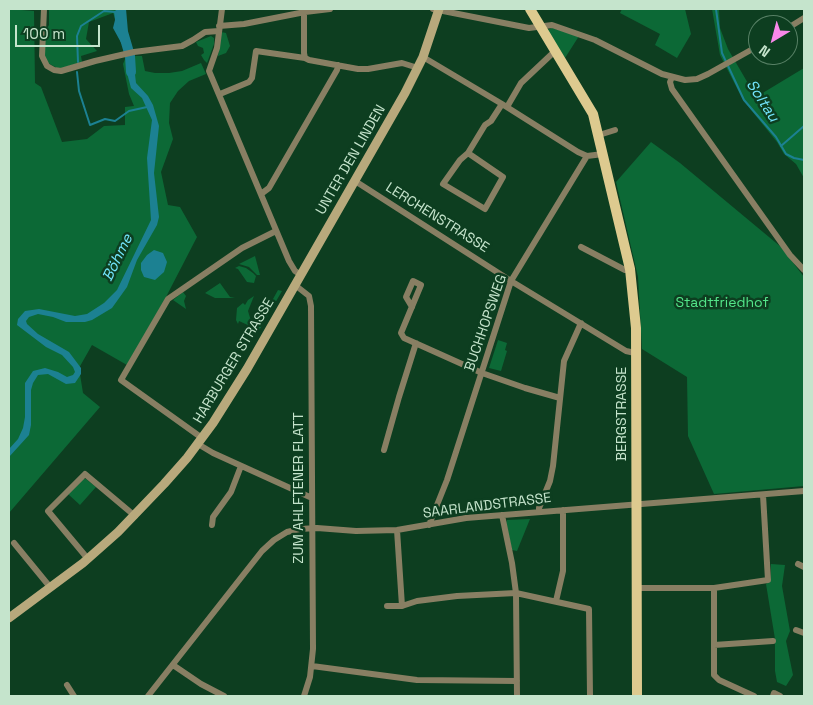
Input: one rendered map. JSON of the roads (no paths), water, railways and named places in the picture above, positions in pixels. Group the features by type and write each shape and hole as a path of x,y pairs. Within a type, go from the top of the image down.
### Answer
{"main road":[{"name":"UNTER DEN LINDEN","path":"301,275 418,68 423,58 437,9"},
{"name":"BERGSTRASSE","path":"530,9 593,114 630,269 635,318 637,696"},
{"name":"HARBURGER STRASSE","path":"9,618 88,559 135,516 200,441 229,398 301,275"}],"street":[{"path":"44,9 42,56 47,66 54,70 61,70 134,52 182,46 219,26 244,24 305,10 330,9"},
{"path":"222,9 217,48 210,71 292,267 301,275"},
{"path":"437,9 529,28 552,25 595,40 672,77 685,80 698,79 748,52"},
{"path":"305,10 305,58"},
{"path":"468,153 503,177 485,208 443,184 460,160 468,153 485,125 521,83 555,50"},
{"path":"220,94 249,82 252,78 256,51 368,69 402,63 418,68"},
{"path":"423,58 504,105 578,152 587,156 603,154"},
{"path":"261,194 269,188 337,70 338,65"},
{"path":"672,77 670,82 672,89 790,255 804,270"},
{"path":"599,136 615,130"},
{"name":"BUCHHOPSWEG","path":"429,525 447,480 511,281 587,156"},
{"name":"LERCHENSTRASSE","path":"355,181 511,281 626,351 635,352"},
{"path":"276,231 242,248 168,299 121,380 200,441 241,466 312,498"},
{"path":"581,247 625,270 630,269"},
{"name":"ZUM AHLFTENER FLATT","path":"295,285 309,296 311,306 312,666 304,696"},
{"path":"412,307 401,333 404,338 482,373 560,398"},
{"path":"539,512 553,466 564,361 582,323"},
{"path":"384,450 416,343"},
{"path":"212,525 213,517 231,492 241,466"},
{"path":"88,559 48,511 85,474 135,516"},
{"name":"SAARLANDSTRASSE","path":"148,696 262,551 287,532 300,528 356,531 397,530 466,518 636,506 804,491"},
{"path":"636,588 714,588 768,580 763,495"},
{"path":"556,601 563,571 563,510"},
{"path":"502,515 516,593 517,696"},
{"path":"397,530 402,606"},
{"path":"14,543 50,587"},
{"path":"714,588 714,676 753,696"},
{"path":"387,606 402,606 417,600 516,593 589,608 590,696"},
{"path":"796,630 804,633"},
{"path":"714,645 773,641"},
{"path":"173,665 201,684 224,696"},
{"path":"312,666 416,680 518,681"},
{"path":"67,685 74,696"},
{"path":"773,696 774,693 780,696"}],"water":[{"path":"117,9 124,9 131,46 124,48 113,28 114,12"},
{"path":"133,57 136,83 148,96 153,105 159,126 154,173 159,217 157,225 137,260 127,287 112,308 85,322 66,322 38,314 29,317 26,321 38,334 69,352 81,368 81,374 75,383 66,384 48,374 38,375 31,390 31,425 29,435 9,457 9,449 18,439 23,428 25,417 25,383 33,371 45,368 67,377 75,372 62,355 46,347 17,325 18,319 25,311 39,309 75,316 87,314 104,303 117,290 151,220 147,158 152,120 142,98 131,88 127,73 127,59"},
{"path":"154,250 163,253 167,262 164,272 155,280 144,277 141,270 141,263"}],"waterway":[{"name":"Böhme","path":"121,9 123,32 130,56 131,72"},
{"name":"Soltau","path":"716,9 722,53 744,100 776,137 786,154 804,160"},
{"path":"78,62 77,36 81,26 104,11 115,12"},
{"path":"77,72 79,91 90,125 105,119 115,121 129,111 147,107"},
{"path":"781,146 804,126"}],"park label":[{"name":"Stadtfriedhof","path":"722,303"}]}
